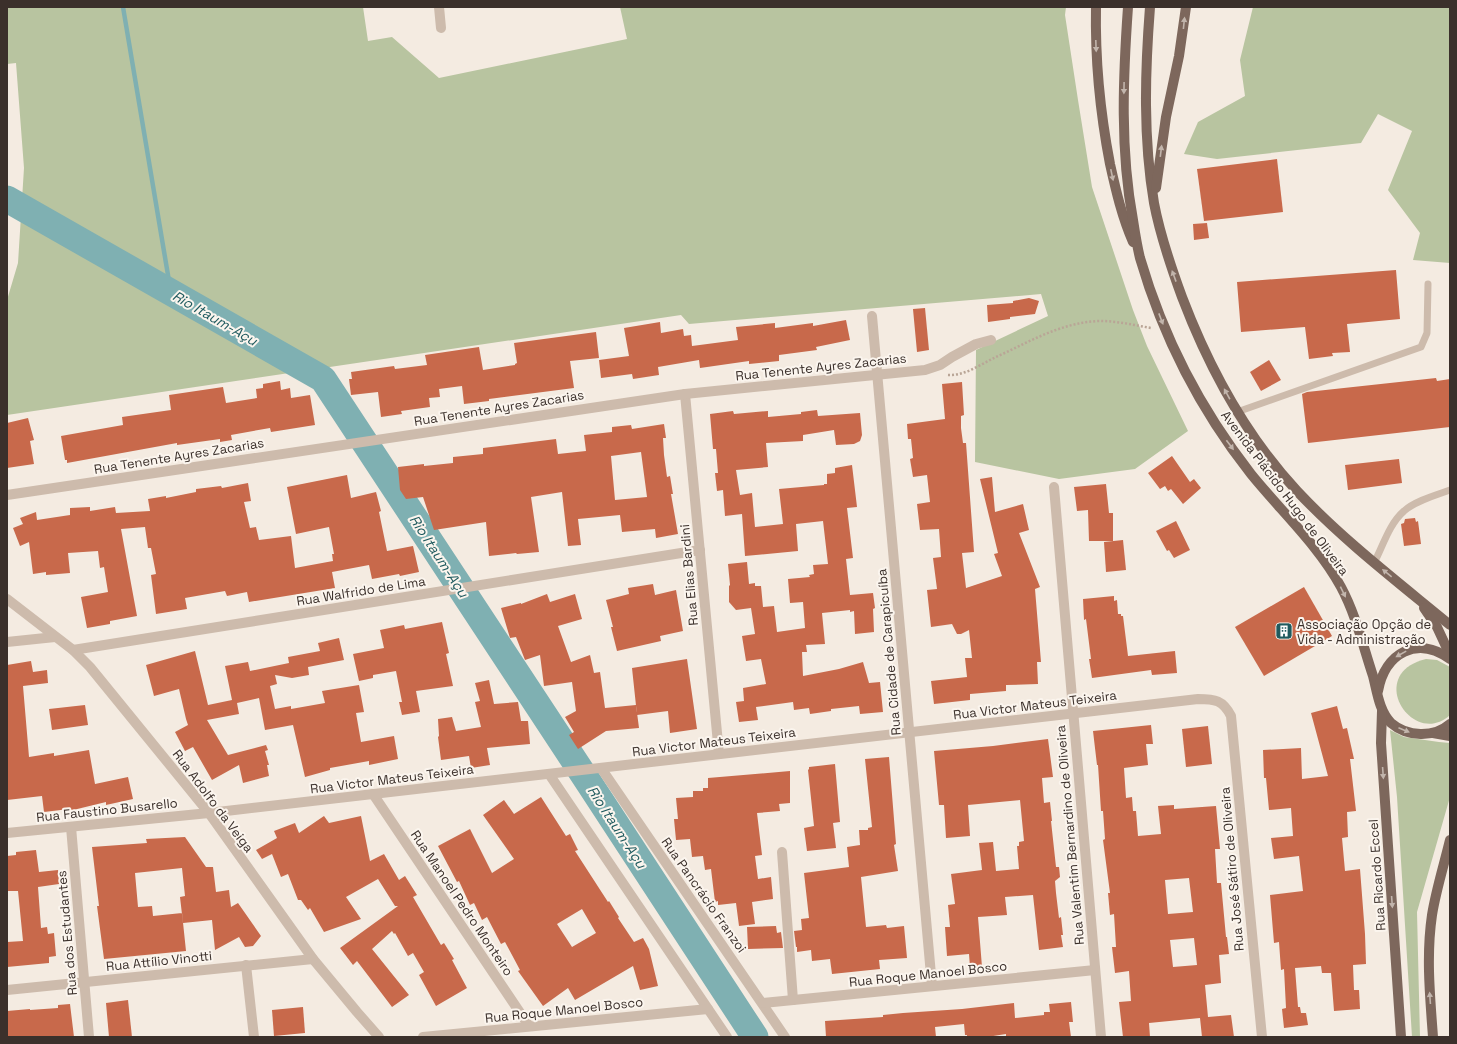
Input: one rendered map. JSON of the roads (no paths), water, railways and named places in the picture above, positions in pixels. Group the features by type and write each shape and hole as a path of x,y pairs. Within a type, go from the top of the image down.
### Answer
{"main road":[{"path":"1096,7 1097,76 1104,135 1115,188 1125,221 1140,256"},
{"name":"Avenida Plácido Hugo de Oliveira","path":"1128,7 1125,75 1125,152 1130,201 1140,256 1153,299 1187,376 1206,411 1251,474 1317,552 1341,587 1357,627 1378,693 1382,711"},
{"name":"Avenida Plácido Hugo de Oliveira","path":"1150,7 1147,48 1146,100 1147,130 1154,204 1172,271 1188,312 1216,374 1252,436 1276,468 1342,535 1450,625"},
{"path":"1154,204 1166,117 1179,56 1186,7"},
{"path":"1417,598 1437,627 1450,656"},
{"path":"1378,693 1380,679 1386,668 1394,658 1405,652 1417,648 1430,649 1442,653 1450,659"},
{"path":"1382,711 1391,723 1404,731 1418,734 1433,733 1450,736"},
{"name":"Rua Ricardo Eccel","path":"1382,711 1381,743 1401,1037"},
{"path":"1433,733 1446,728 1450,724"},
{"path":"1433,1037 1428,956 1432,914 1450,840"}],"street":[{"path":"439,7 441,28"},
{"name":"Rua Cidade de Carapicuíba","path":"872,316 932,986"},
{"name":"Rua Tenente Ayres Zacarias","path":"7,496 685,394 925,370 940,365 976,344 991,340"},
{"name":"Rua Elias Bardini","path":"685,394 718,754"},
{"name":"Rua Valentim Bernardino de Oliveira","path":"1054,487 1101,1037"},
{"name":"Rua Walfrido de Lima","path":"73,650 700,550"},
{"name":"Rua Adolfo da Veiga","path":"7,599 73,650 94,671 209,813 313,959 379,1037"},
{"path":"7,642 55,637"},
{"name":"Rua Victor Mateus Teixeira","path":"209,813 1198,699 1211,699 1221,702"},
{"name":"Rua José Sátiro de Oliveira","path":"1221,702 1227,708 1231,716 1262,1037"},
{"name":"Rua Pancrácio Franzoi","path":"601,768 785,1037"},
{"path":"549,774 727,1037"},
{"name":"Rua Manoel Pedro Monteiro","path":"373,794 529,1026"},
{"name":"Rua Faustino Busarello","path":"7,834 209,813"},
{"name":"Rua dos Estudantes","path":"71,827 89,1037"},
{"path":"782,852 793,1000"},
{"name":"Rua Attílio Vinotti","path":"7,990 313,959"},
{"path":"246,965 254,1037"},
{"name":"Rua Roque Manoel Bosco","path":"763,1003 1095,970"},
{"name":"Rua Roque Manoel Bosco","path":"423,1037 708,1009"}],"lane":[{"path":"1237,412 1421,347 1427,333 1428,284"},
{"path":"1374,563 1393,523 1404,510 1424,499 1450,490"}],"waterway":[{"path":"123,7 171,293"},
{"name":"Rio Itaum-Açu","path":"7,199 323,379 755,1037"}],"place":[{"name":"Associação Opção de Vida - Administração","path":"1284,631"}]}
